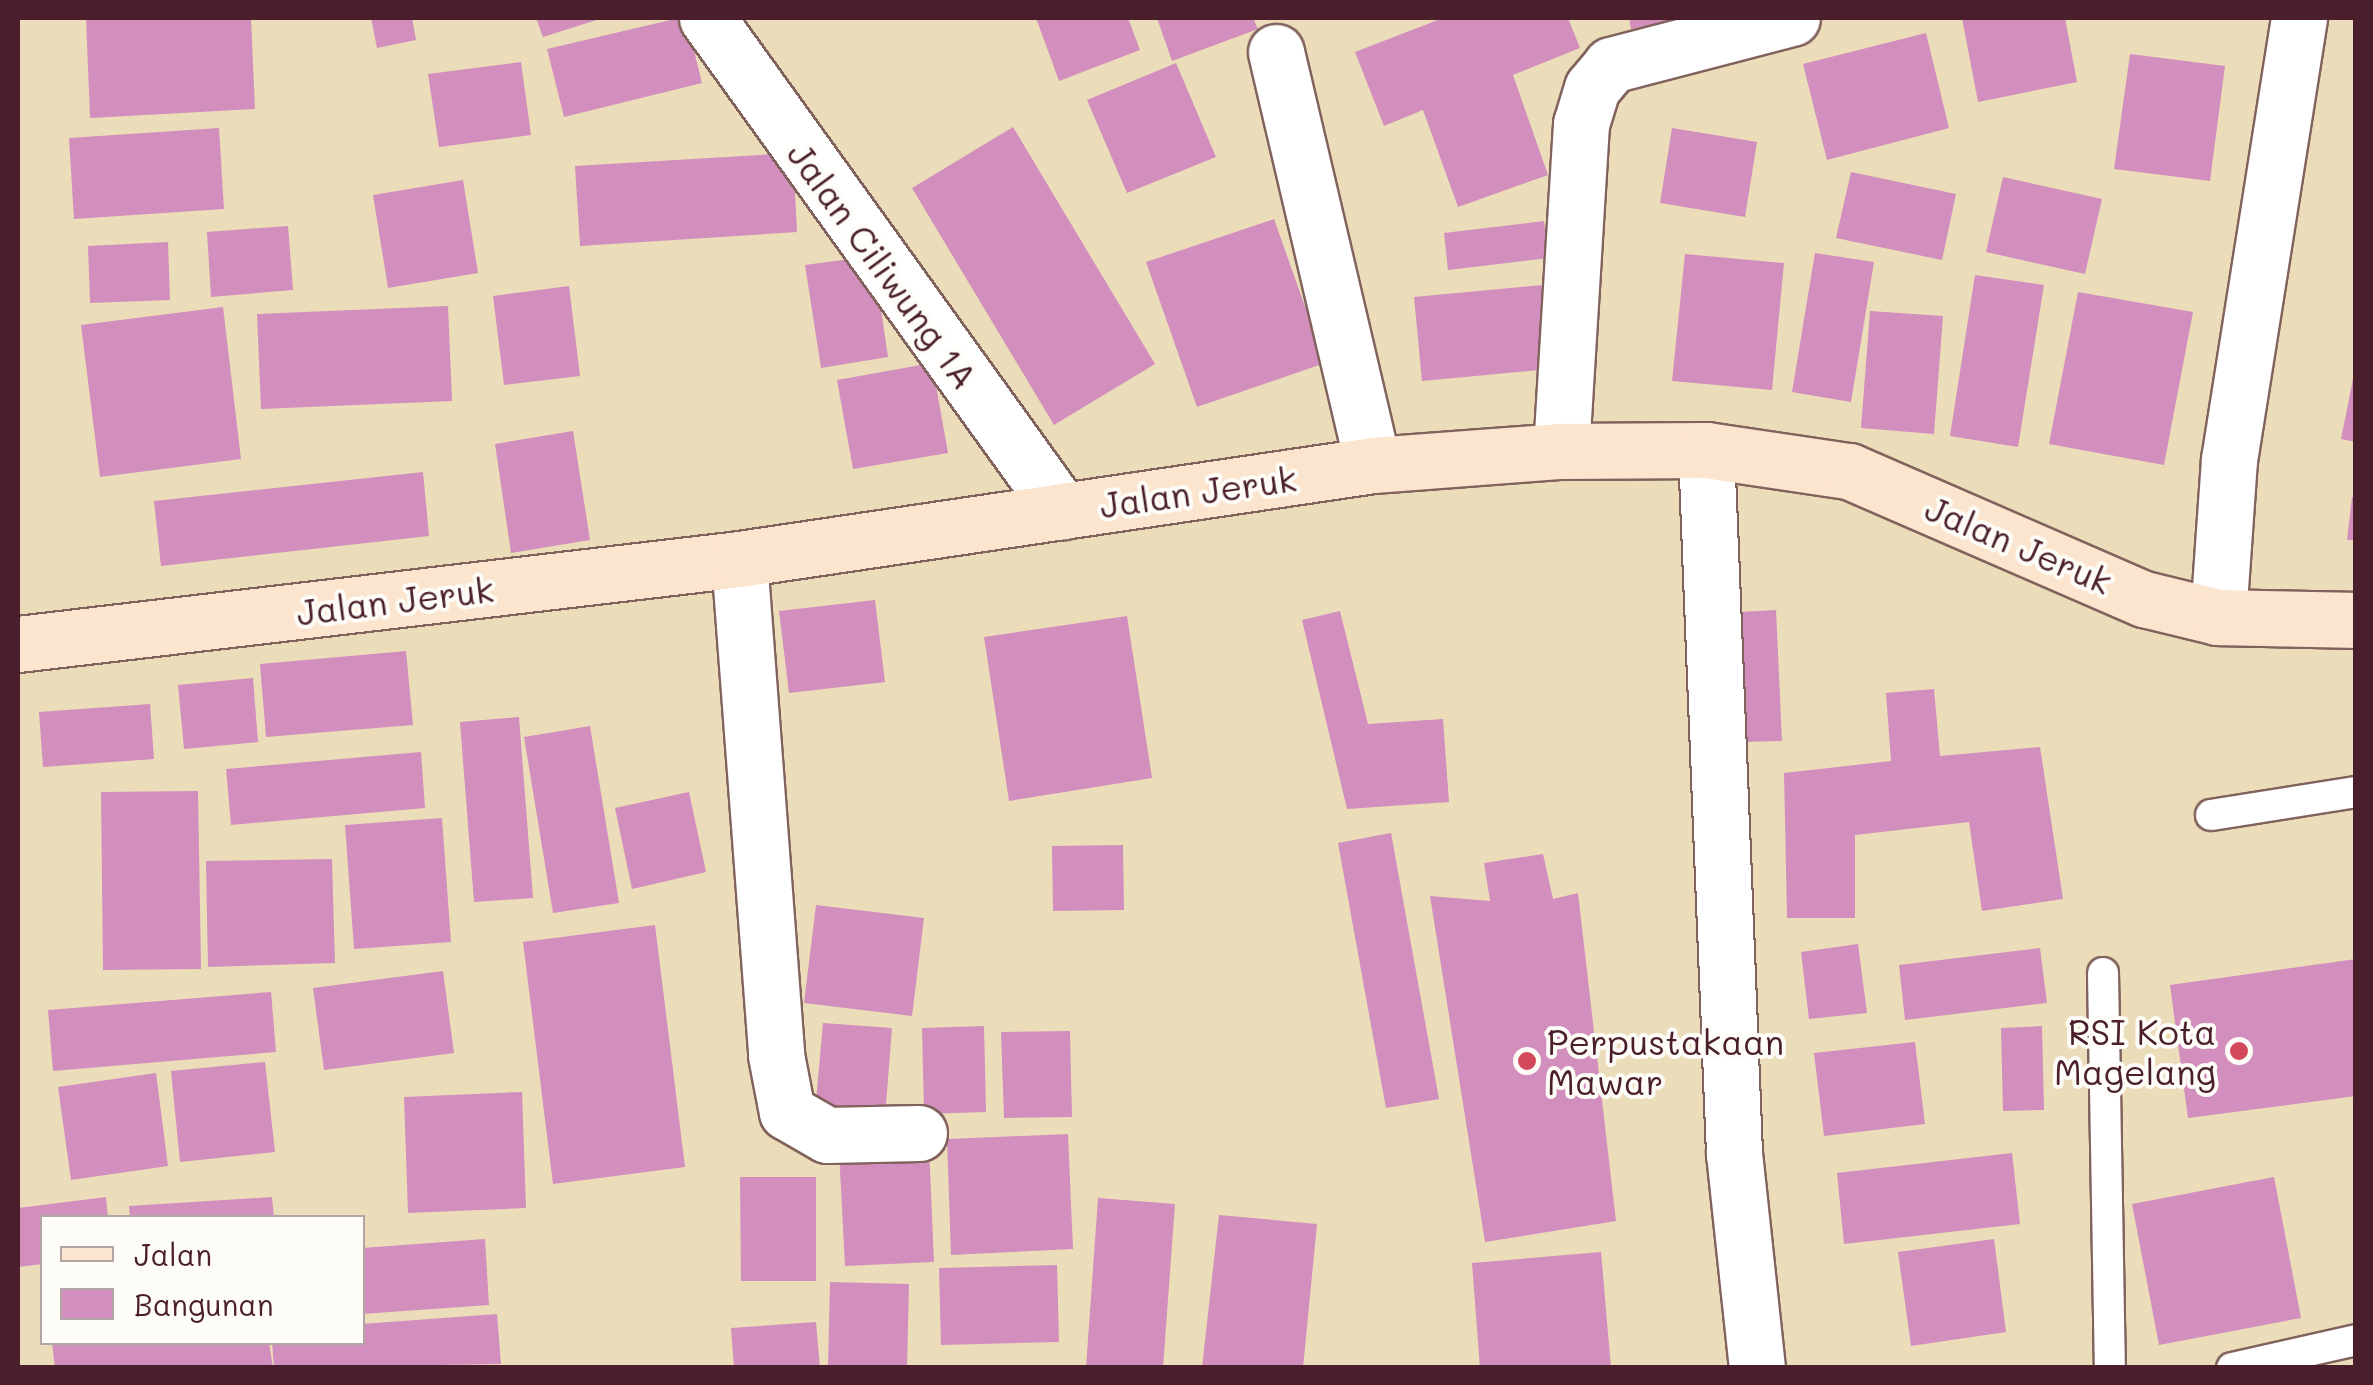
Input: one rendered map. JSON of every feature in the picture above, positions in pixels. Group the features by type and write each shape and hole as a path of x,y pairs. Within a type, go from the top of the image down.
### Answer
{"main road":[{"name":"Jalan Jeruk","path":"18,644 738,560 1373,465 1561,450 1706,450 1849,471 2144,599 2218,617 2356,620"}],"street":[{"name":"Jalan Ciliwung 1A","path":"706,18 1062,510"},
{"path":"1561,450 1580,124 1592,88 1611,65 1792,18"},
{"path":"2218,617 2229,460 2300,18"},
{"path":"1276,52 1373,465"},
{"path":"1706,450 1734,1153 1757,1368"},
{"path":"738,560 776,1054 787,1112 827,1135 919,1133"}],"lane":[{"path":"2212,816 2356,792"},
{"path":"2103,974 2110,1368"},
{"path":"2232,1368 2356,1340"}],"building":[{"path":"86,18 251,18 255,109 90,118"},
{"path":"371,18 412,18 416,40 377,48"},
{"path":"536,18 603,18 543,37"},
{"path":"686,18 702,83 564,117 547,49"},
{"path":"1036,18 1128,18 1140,50 1059,81"},
{"path":"1157,18 1253,18 1258,29 1172,61"},
{"path":"1443,18 1568,18 1580,48 1513,75 1548,175 1458,207 1423,110 1384,126 1355,52"},
{"path":"1629,18 1689,18 1689,20 1631,29"},
{"path":"1962,18 2065,18 2077,82 1978,102"},
{"path":"1926,33 1949,128 1827,160 1803,64"},
{"path":"2130,54 2225,66 2210,181 2114,169"},
{"path":"521,62 531,135 439,147 428,74"},
{"path":"1176,63 1216,157 1127,193 1087,100"},
{"path":"1013,127 1155,364 1054,425 912,188"},
{"path":"219,128 224,209 74,219 69,138"},
{"path":"1672,128 1757,142 1745,217 1660,203"},
{"path":"793,153 797,232 580,246 575,166"},
{"path":"1851,172 1956,194 1942,260 1836,238"},
{"path":"2003,177 2102,199 2085,274 1986,252"},
{"path":"463,180 478,273 388,288 373,195"},
{"path":"1274,219 1325,363 1197,407 1146,262"},
{"path":"1544,221 1548,258 1448,270 1444,233"},
{"path":"288,226 293,290 211,297 207,232"},
{"path":"168,242 170,300 90,303 88,246"},
{"path":"1815,253 1874,262 1851,402 1792,392"},
{"path":"1685,254 1784,263 1772,390 1672,381"},
{"path":"873,256 888,357 821,368 805,265"},
{"path":"1975,275 2044,285 2018,447 1950,436"},
{"path":"1553,284 1561,368 1422,381 1414,297"},
{"path":"569,286 580,376 504,385 493,296"},
{"path":"2078,292 2193,312 2164,465 2049,444"},
{"path":"448,306 452,401 261,409 257,314"},
{"path":"223,307 241,459 100,477 81,325"},
{"path":"1870,311 1943,316 1934,434 1861,428"},
{"path":"932,363 948,453 853,469 837,380"},
{"path":"2356,364 2356,442 2341,439"},
{"path":"573,431 590,540 511,553 495,444"},
{"path":"423,472 429,536 161,566 154,501"},
{"path":"2352,497 2356,497 2356,540 2347,540"},
{"path":"875,600 885,682 789,693 779,611"},
{"path":"1776,610 1782,741 1743,742 1738,612"},
{"path":"1340,611 1368,724 1443,719 1449,802 1347,809 1302,620"},
{"path":"1127,616 1152,778 1009,801 984,637"},
{"path":"406,651 413,725 266,737 260,664"},
{"path":"253,678 258,742 184,749 178,685"},
{"path":"1934,689 1940,756 2040,747 2063,899 1982,911 1969,822 1855,835 1855,918 1787,918 1784,773 1891,761 1886,693"},
{"path":"150,704 154,759 43,767 39,712"},
{"path":"519,717 533,898 474,902 460,722"},
{"path":"590,726 619,903 553,913 524,737"},
{"path":"421,752 425,808 231,825 226,769"},
{"path":"198,791 201,969 103,970 101,792"},
{"path":"689,792 706,872 632,889 615,808"},
{"path":"442,818 451,942 354,949 345,825"},
{"path":"1391,833 1439,1099 1386,1108 1338,843"},
{"path":"1123,845 1124,910 1053,911 1052,846"},
{"name":"Perpustakaan Mawar","path":"1543,854 1553,899 1578,893 1616,1221 1485,1242 1430,896 1490,901 1484,863"},
{"path":"332,859 335,963 208,967 206,861"},
{"path":"816,905 924,918 912,1016 804,1003"},
{"path":"655,925 685,1167 553,1184 523,942"},
{"path":"1858,944 1867,1013 1809,1019 1801,952"},
{"path":"2040,948 2047,1003 1905,1020 1899,965"},
{"path":"2356,959 2356,1096 2188,1118 2170,985"},
{"path":"443,971 454,1053 324,1070 313,988"},
{"path":"271,992 276,1052 53,1071 48,1010"},
{"path":"823,1023 892,1028 885,1117 815,1112"},
{"path":"984,1026 986,1112 924,1114 922,1028"},
{"path":"2042,1026 2044,1110 2003,1111 2001,1028"},
{"path":"1070,1031 1072,1117 1004,1118 1001,1032"},
{"path":"1915,1042 1925,1124 1824,1136 1814,1053"},
{"path":"265,1062 275,1152 180,1162 171,1071"},
{"path":"156,1073 168,1166 71,1180 58,1087"},
{"path":"522,1092 526,1208 408,1213 404,1097"},
{"path":"1068,1134 1073,1249 951,1255 947,1139"},
{"path":"929,1146 934,1262 845,1266 839,1151"},
{"path":"2012,1153 2020,1224 1844,1244 1837,1173"},
{"path":"740,1177 816,1177 816,1281 741,1281"},
{"path":"2274,1177 2301,1318 2159,1345 2132,1204"},
{"path":"106,1197 108,1215 40,1215 40,1264 18,1267 18,1208"},
{"path":"272,1197 274,1215 130,1215 129,1206"},
{"path":"1098,1198 1175,1204 1163,1368 1086,1368"},
{"path":"1219,1215 1317,1224 1303,1368 1202,1368"},
{"path":"485,1239 489,1305 365,1314 365,1248"},
{"path":"1994,1239 2006,1332 1911,1346 1898,1252"},
{"path":"1601,1252 1611,1368 1480,1368 1472,1263"},
{"path":"1057,1265 1059,1342 941,1345 939,1268"},
{"path":"830,1282 909,1284 907,1368 828,1368"},
{"path":"497,1314 501,1364 274,1368 272,1345 365,1345 365,1324"},
{"path":"816,1322 820,1368 734,1368 731,1328"},
{"path":"52,1345 269,1345 273,1368 55,1368"}],"place":[{"name":"RSI Kota Magelang","path":"2239,1051"},
{"name":"Perpustakaan Mawar","path":"1527,1061"}]}
